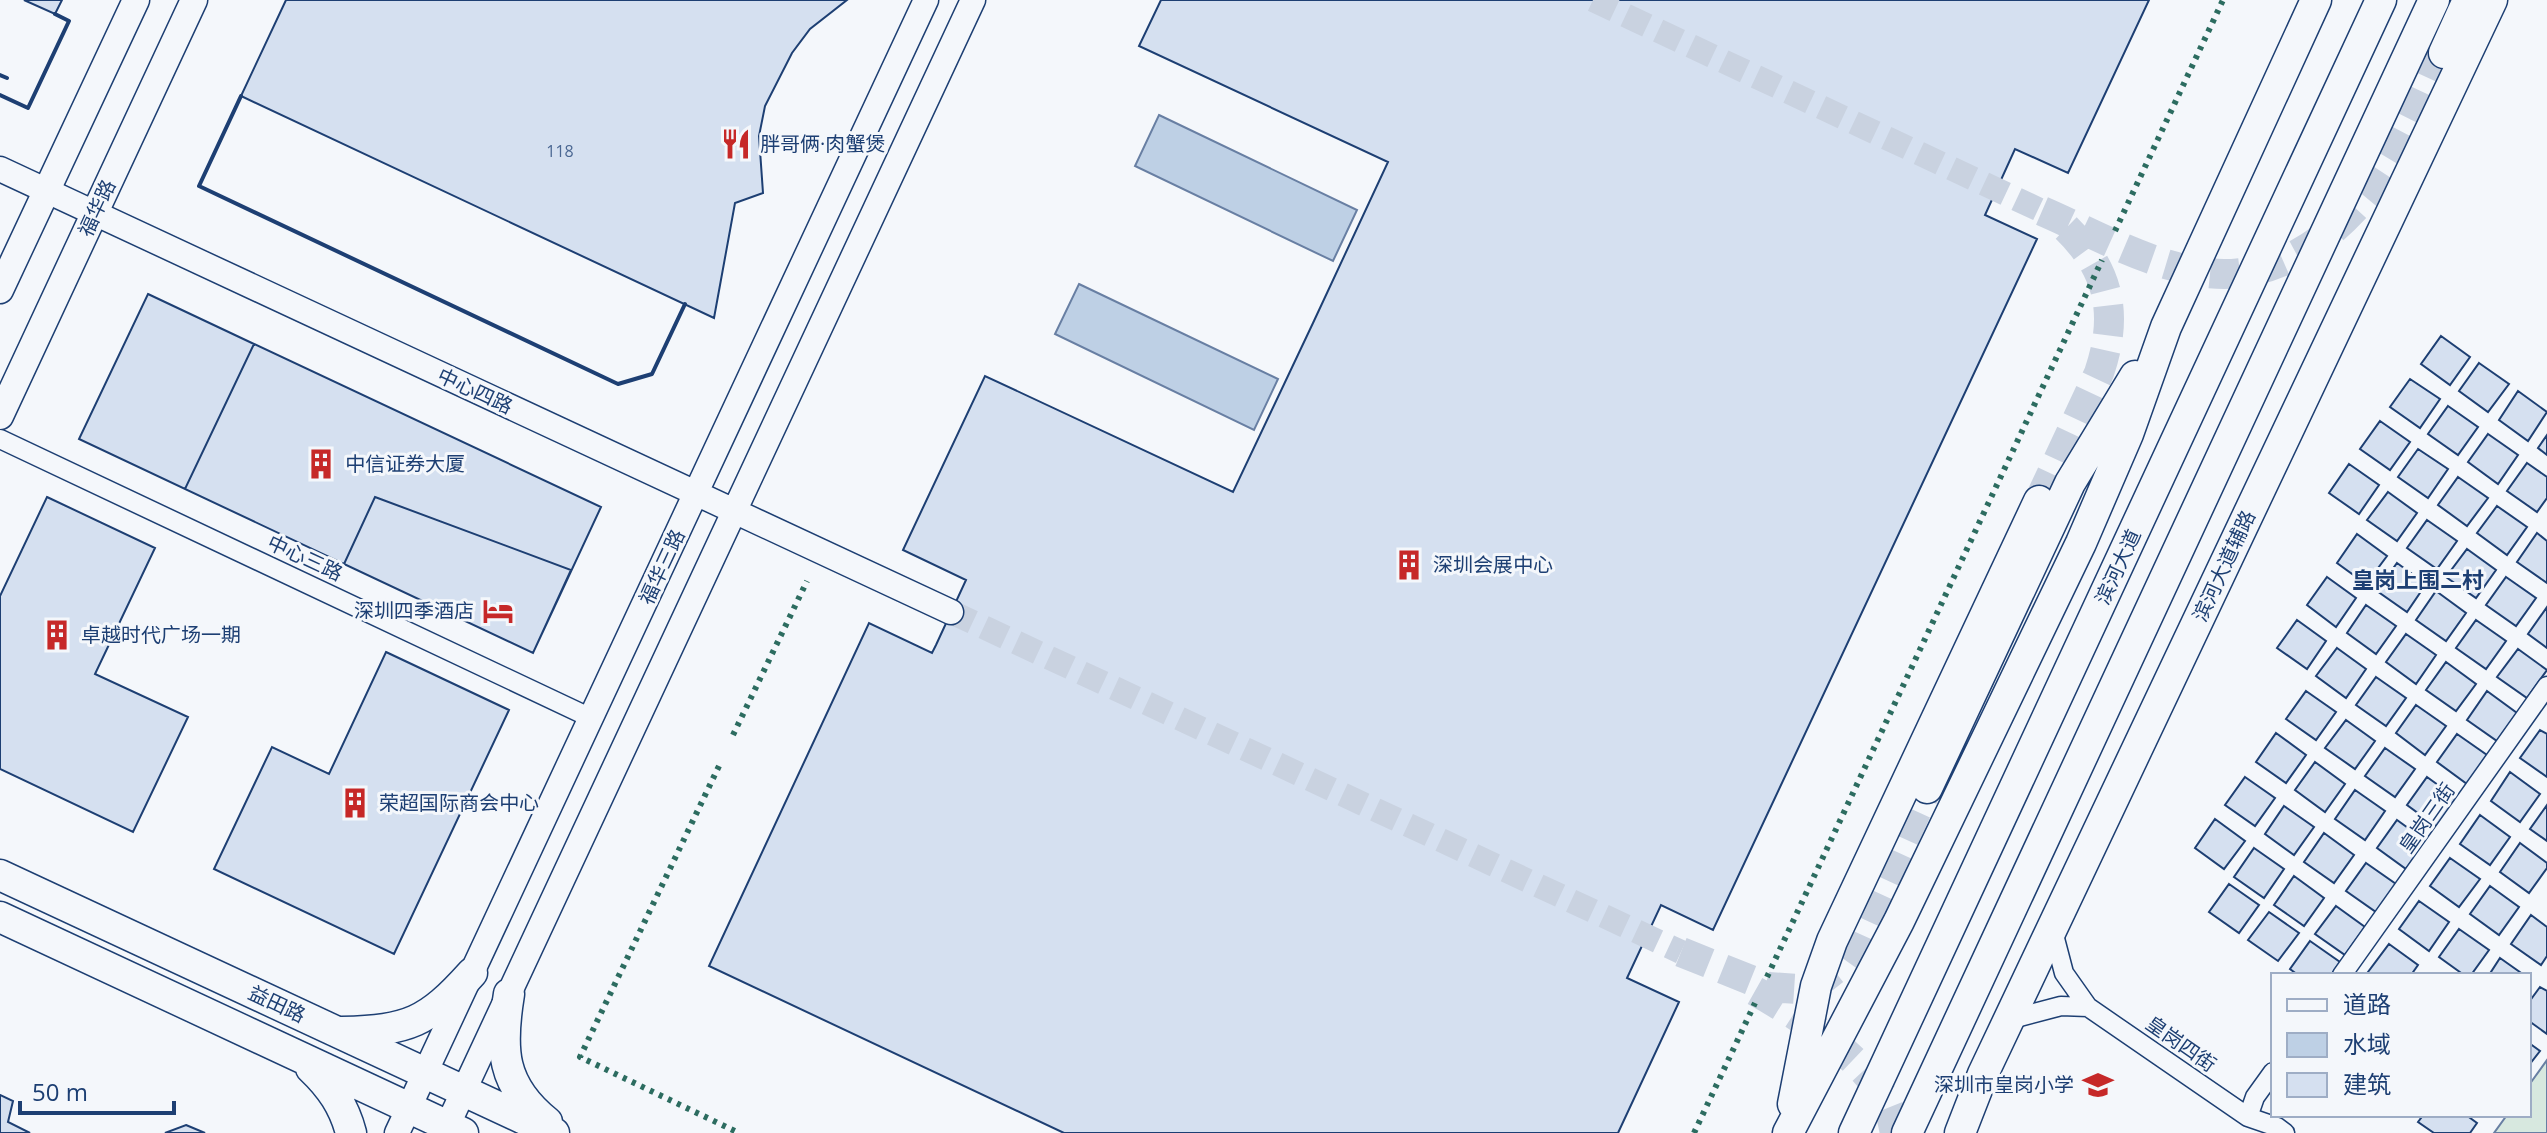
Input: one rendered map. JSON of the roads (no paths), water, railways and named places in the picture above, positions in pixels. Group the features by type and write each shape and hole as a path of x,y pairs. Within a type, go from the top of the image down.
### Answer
{"main road":[{"path":"0,290 136,0"},
{"name":"福华路","path":"0,416 194,0"},
{"path":"1788,1133 1893,935 2081,543 2128,434 2166,327 2316,0"},
{"name":"滨河大道","path":"1854,1133 2381,0"},
{"path":"1907,1133 2434,0"},
{"path":"2444,53 2468,0"},
{"name":"滨河大道辅路","path":"1960,1133 2008,1020 2492,0"},
{"path":"1927,788 2070,483 2166,327"},
{"path":"1788,1133 1816,986 1832,941 2039,501"},
{"name":"益田路","path":"0,875 554,1133"},
{"name":"益田路","path":"0,917 298,1056 403,1120 452,1131"},
{"path":"337,1032 379,1031 419,1020 445,1003 472,973"},
{"path":"509,994 503,1029 509,1074 521,1098 561,1133"},
{"path":"298,1056 327,1083 342,1106 351,1133"}],"street":[{"name":"福华三路","path":"403,1120 926,0"},
{"name":"福华三路","path":"452,1131 464,1091 973,0"},
{"name":"中心四路","path":"0,169 951,612"},
{"name":"中心三路","path":"0,439 591,718"},
{"name":"皇岗三街","path":"2343,973 2547,686"},
{"name":"皇岗三街","path":"2358,973 2547,707"},
{"path":"2052,929 2064,973 2088,1007"},
{"path":"2008,1020 2061,1006 2088,1007"},
{"name":"皇岗四街","path":"2088,1007 2248,1117 2285,1133"},
{"path":"2248,1117 2255,1097 2271,1075"},
{"path":"2248,1117 2271,1096"},
{"name":"皇岗四街","path":"2248,1117 2261,1133"}],"water":[{"path":"1159,115 1357,210 1333,261 1135,166"},
{"path":"1079,284 1278,379 1254,430 1055,334"}],"tunnel":[{"path":"1593,0 2042,211"},
{"path":"2042,211 2120,247 2180,268 2229,274 2281,262 2328,233 2367,194 2400,143 2444,53"},
{"path":"2039,501 2099,373 2108,331 2109,312 2100,276 2091,258 2063,225"},
{"path":"951,612 1681,952"},
{"path":"1681,952 1768,987 1799,989 1819,982 1838,967 1858,939 1927,788"},
{"path":"1755,991 1812,1026 1867,1074 1890,1112 1895,1133"}],"place":[{"name":"胖哥俩·肉蟹煲","path":"736,144"},
{"name":"中信证券大厦","path":"321,464"},
{"name":"深圳会展中心","path":"1409,565"},
{"name":"深圳四季酒店","path":"498,611"},
{"name":"卓越时代广场一期","path":"57,635"},
{"name":"荣超国际商会中心","path":"355,803"},
{"name":"深圳市皇岗小学","path":"2098,1085"}],"district":[{"name":"皇岗上围二村","path":"2418,580"}]}
